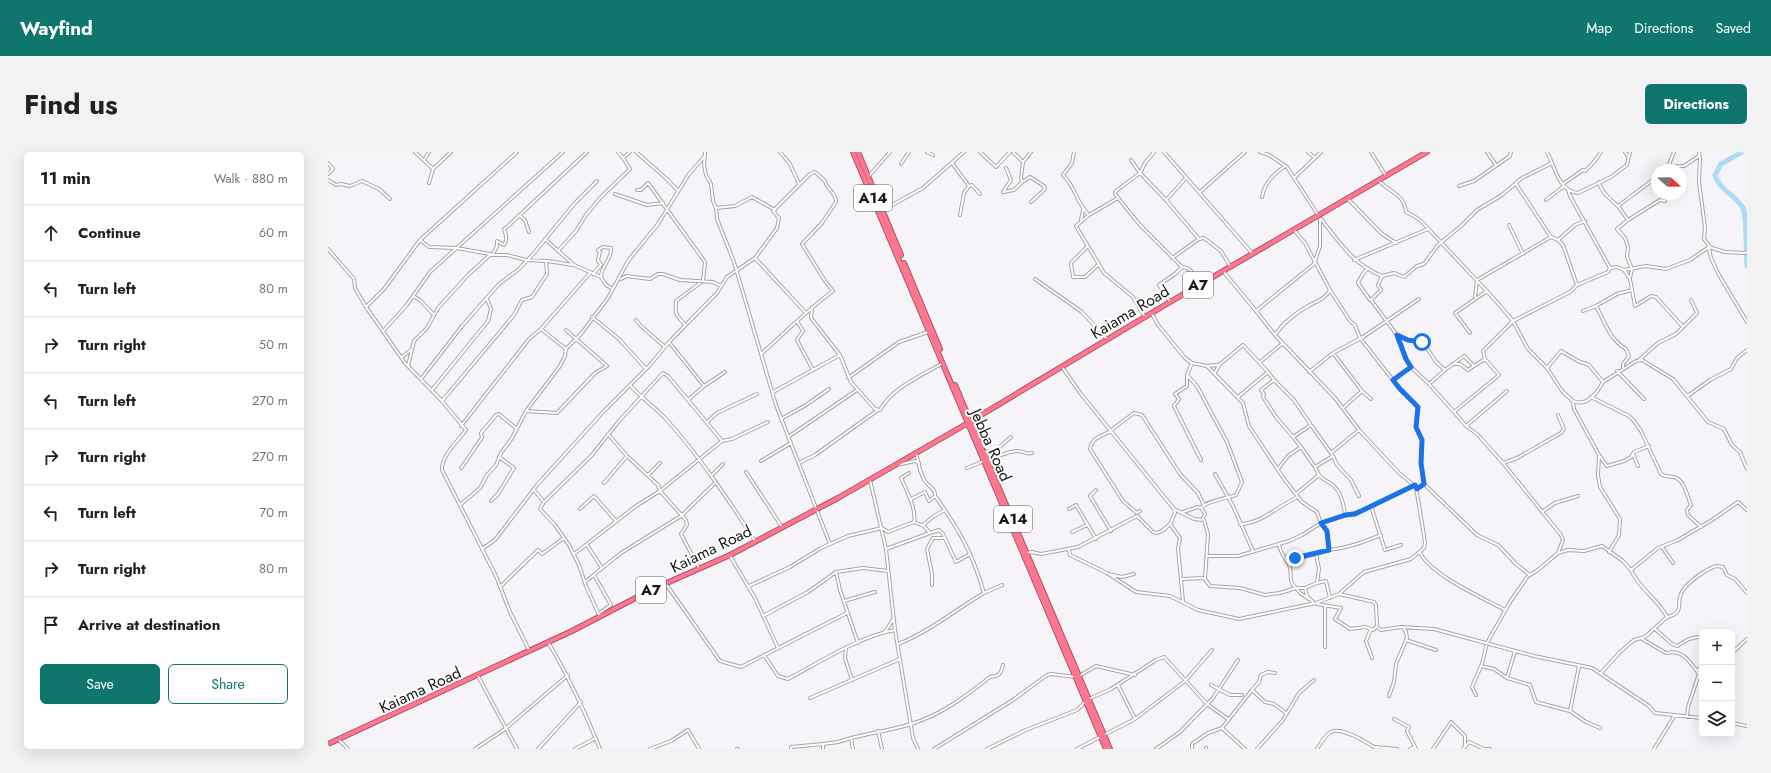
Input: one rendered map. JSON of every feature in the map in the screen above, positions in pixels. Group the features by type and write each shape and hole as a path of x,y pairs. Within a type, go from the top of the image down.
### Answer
{"highway":[{"name":"Jebba Road","path":"853,152 943,363 1027,553 1078,677"},
{"name":"Jebba Road","path":"858,152 969,422 984,452 1103,736 1110,749"},
{"name":"Kaiama Road","path":"328,744 478,676 599,615 730,555 817,509 870,480 1199,284 1294,229 1319,217 1427,152"},
{"name":"Jebba Road","path":"1103,736 1106,749"}],"street":[{"path":"415,152 433,169"},
{"path":"424,160 429,152"},
{"path":"429,184 433,169 451,152"},
{"path":"366,307 384,289 420,240 517,152"},
{"path":"384,330 395,319 430,272 564,152"},
{"path":"408,366 414,341 427,328 434,314 454,290 492,254 497,246 497,241 504,245 506,243 507,238 504,230 587,152"},
{"path":"558,251 576,231 586,215 601,197 630,169 618,152"},
{"path":"623,158 630,152"},
{"path":"636,152 678,191"},
{"path":"705,152 704,157 706,175 711,184 717,219 737,271 781,419 830,544"},
{"path":"780,152 790,164 799,184"},
{"path":"868,176 890,152"},
{"path":"901,164 909,152"},
{"path":"927,152 933,156"},
{"path":"883,210 923,188 964,152"},
{"path":"980,152 996,167 1010,152"},
{"path":"1013,152 1023,162"},
{"path":"1022,182 1023,162 1031,152"},
{"path":"1074,152 1072,164 1063,175 1072,184 1083,210 1089,215"},
{"path":"1154,152 1145,163 1140,173 1116,191 1115,194 1139,224 1172,258 1182,267 1191,270 1199,284"},
{"path":"1164,152 1252,253"},
{"path":"1200,192 1245,152"},
{"path":"1260,152 1269,155 1285,166 1319,217 1354,260 1375,274 1382,276 1394,273 1404,277 1417,266 1424,264 1442,242 1477,210 1502,195 1522,178 1552,163"},
{"path":"1308,152 1315,158"},
{"path":"1294,178 1321,152"},
{"path":"1371,152 1386,176"},
{"path":"1487,152 1496,165"},
{"path":"1459,186 1474,181 1510,156 1511,152"},
{"path":"1547,152 1563,185 1568,190 1610,268"},
{"path":"1546,200 1583,170 1585,171 1594,163 1595,158 1601,152"},
{"path":"1625,152 1628,156"},
{"path":"1568,190 1578,193 1627,165 1630,152"},
{"path":"1669,164 1674,152"},
{"path":"1699,152 1699,182 1705,227 1704,239 1709,247 1711,258 1719,275 1747,322"},
{"path":"1687,164 1700,156"},
{"path":"460,505 478,491 488,473 496,465 499,457 517,429 526,411 560,366 565,356 566,349 576,339 620,280 628,261 654,229 678,191 694,168 704,157"},
{"path":"1131,160 1140,173 1199,238"},
{"path":"328,163 333,169 328,174"},
{"path":"952,163 969,186 972,185 980,194"},
{"path":"1262,197 1264,189 1271,177 1285,166"},
{"path":"1006,168 1011,180 1003,192 1014,190 1030,177 1044,186 1045,189 1031,202"},
{"path":"761,354 789,330 805,312 833,291 803,246 803,242 822,223 836,203 836,199 825,184 825,181 817,173 810,174 774,210"},
{"path":"1166,200 1186,178"},
{"path":"328,180 336,185 341,184 350,186 362,181 379,188 390,198"},
{"path":"1379,180 1387,188 1397,193 1405,204 1406,212 1422,222 1487,291 1513,321 1528,349 1547,368 1562,391 1573,401 1578,403 1591,397 1603,382 1617,371 1639,360 1658,343 1676,334 1697,313 1691,300"},
{"path":"421,379 502,281 516,271 597,181"},
{"path":"1618,206 1651,181"},
{"path":"1599,182 1600,187 1606,195 1618,206 1628,220"},
{"path":"637,190 641,190 648,183 668,208 705,262 703,281 676,301 675,312 685,326"},
{"path":"1516,184 1551,237 1558,240 1563,245 1569,258 1577,285"},
{"path":"960,215 964,193 969,186"},
{"path":"615,194 651,205 663,203"},
{"path":"482,549 495,540 534,490 604,410 646,369 669,342 717,293 727,277 755,258 778,228 779,218 773,211 774,210 752,197 735,206 716,208"},
{"path":"1118,198 1089,215 1076,226 1104,273 1133,298 1145,317"},
{"path":"1347,199 1382,234 1396,243"},
{"path":"1665,202 1660,200 1628,220 1617,229 1625,238 1628,247 1627,257 1632,269 1630,279 1635,306 1652,296 1656,297 1683,327"},
{"path":"1081,221 1083,210"},
{"path":"519,215 525,220 529,232"},
{"path":"1256,311 1315,262 1320,246 1319,217"},
{"path":"1558,240 1576,225 1585,221"},
{"path":"1420,232 1422,222"},
{"path":"1509,225 1523,254"},
{"path":"1294,229 1305,243 1330,290 1350,321 1355,325 1360,338 1370,348 1400,389 1418,407 1416,427 1422,440 1421,463 1424,484 1471,530 1480,537 1498,545 1516,564 1530,574"},
{"path":"1354,260 1428,229"},
{"path":"1477,280 1523,254 1534,245 1551,237"},
{"path":"1172,258 1199,238 1204,238 1225,256 1230,266"},
{"path":"545,239 573,265"},
{"path":"420,240 429,247 457,248 507,255 526,260 573,265 601,277 606,285 613,289"},
{"path":"1088,246 1071,263 1072,277 1085,277 1099,264"},
{"path":"593,274 601,265 598,260 600,252 598,250 603,247 611,248 609,258 602,268 601,277"},
{"path":"1709,247 1725,252 1747,252"},
{"path":"1624,270 1646,266 1666,268 1690,260 1709,247"},
{"path":"328,249 354,279 355,288 366,307 384,330 408,366 442,401 461,426 466,430 442,464 442,470 482,549 530,651"},
{"path":"755,258 805,312"},
{"path":"442,401 514,315 522,300 532,296 547,274 546,261"},
{"path":"1170,302 1159,285 1182,267"},
{"path":"1454,412 1500,375 1485,359 1483,351 1513,321 1570,292 1577,285 1608,272 1610,268 1618,267 1624,270 1630,279"},
{"path":"1368,268 1358,283 1367,294 1368,299 1371,300 1397,335 1406,359 1411,367 1429,384 1466,426 1477,434 1503,463 1542,512 1563,540 1558,554"},
{"path":"1069,550 1070,555 1107,573 1136,592 1170,596 1198,610 1239,619 1315,603 1330,598 1339,594 1364,572 1411,559 1420,553 1424,548 1425,542 1417,489 1415,485 1398,473 1359,430 1343,408 1275,335 1223,270"},
{"path":"461,426 503,370 529,339 541,329 590,273"},
{"path":"620,280 626,276 650,278 658,274 663,274 680,280 713,282 721,286"},
{"path":"1371,300 1381,290 1378,285 1382,276"},
{"path":"1035,278 1082,312 1107,340"},
{"path":"1475,298 1477,280"},
{"path":"1275,335 1279,328 1308,306 1323,299 1330,290"},
{"path":"1583,311 1596,306 1617,294 1632,290"},
{"path":"1470,333 1455,314 1475,298 1487,291"},
{"path":"413,296 420,300 434,314"},
{"path":"432,390 488,321 491,309 487,298"},
{"path":"1309,372 1333,353 1387,322 1419,299"},
{"path":"1596,306 1605,327 1616,343 1626,349 1629,356 1623,364 1623,368"},
{"path":"812,308 811,318 840,355 848,378 874,410 878,410"},
{"path":"1152,313 1158,325 1185,358 1192,363 1208,366 1220,365"},
{"path":"592,317 619,339 646,369"},
{"path":"636,320 665,347"},
{"path":"796,321 803,331 797,340 813,370"},
{"path":"541,329 566,349"},
{"path":"526,411 557,414 595,373 607,366 566,330"},
{"path":"848,378 899,342 930,331"},
{"path":"1397,335 1408,340 1422,342 1436,362 1444,370"},
{"path":"669,342 704,386"},
{"path":"1260,362 1283,343"},
{"path":"1215,373 1220,365 1243,345 1294,400 1333,456 1337,465 1351,480 1359,496"},
{"path":"402,357 413,348"},
{"path":"1685,395 1689,395 1710,380 1731,369 1737,358 1747,350"},
{"path":"1547,368 1561,351 1578,361 1589,365 1603,382"},
{"path":"1333,353 1362,391 1371,399"},
{"path":"773,392 840,355"},
{"path":"1429,384 1444,370 1464,356 1474,366"},
{"path":"1452,364 1460,364 1468,370 1485,359"},
{"path":"1639,360 1673,379 1708,422 1724,429 1732,445 1740,452 1747,469"},
{"path":"799,464 815,455 880,410 885,401 904,386 943,363"},
{"path":"1192,363 1187,375 1187,386 1175,394 1179,399 1174,406 1201,460"},
{"path":"1208,366 1238,397 1245,407 1249,426 1297,496 1302,502 1315,509 1321,523 1327,531 1329,550"},
{"path":"1062,367 1110,431 1174,509 1194,519 1204,520 1208,534 1205,578 1210,586 1240,588 1265,595 1296,588 1305,588 1326,581 1330,598"},
{"path":"1393,380 1411,367"},
{"path":"1617,371 1644,399"},
{"path":"688,400 704,386 725,372"},
{"path":"1238,397 1268,372"},
{"path":"594,575 612,605 599,615 574,554 564,538 540,509 544,502 592,455 640,396 663,373 668,376 722,441"},
{"path":"1181,512 1198,507 1201,508 1204,505 1236,495 1242,482 1242,477 1227,442 1197,386 1187,375"},
{"path":"1274,380 1261,390 1264,394 1263,396 1276,417 1293,437 1315,467 1319,475 1324,481 1332,485 1341,498 1345,506 1345,515"},
{"path":"630,385 665,419 716,482 755,541"},
{"path":"781,419 806,405 829,389"},
{"path":"788,437 857,390"},
{"path":"1343,408 1362,391"},
{"path":"1466,426 1507,391"},
{"path":"707,422 717,413 757,394"},
{"path":"1591,397 1628,416 1641,431 1661,474 1664,476 1675,477 1683,485 1691,505 1687,510 1688,515 1701,527"},
{"path":"1573,401 1574,409 1599,455 1607,466 1624,461 1634,452 1648,446"},
{"path":"1140,511 1137,513 1123,501 1090,449 1091,443 1094,440 1110,431 1134,413 1142,415 1180,474 1198,492 1204,505"},
{"path":"461,468 482,438 481,432 496,415 499,414 517,429"},
{"path":"1503,463 1517,458 1561,433 1564,429 1558,415"},
{"path":"574,554 660,491 697,459 722,441 732,439 768,422"},
{"path":"1293,437 1311,425"},
{"path":"1330,453 1359,430"},
{"path":"608,434 627,456 648,475 687,523 682,532 682,536 700,569"},
{"path":"984,452 995,451 1011,437"},
{"path":"761,461 791,443"},
{"path":"1278,469 1288,456 1301,448"},
{"path":"967,468 1017,450 1028,454 1032,453"},
{"path":"916,453 922,475 926,482 934,489 935,496 955,523 970,554 984,593"},
{"path":"1633,454 1638,466"},
{"path":"1599,455 1598,482 1620,519 1619,535 1610,552"},
{"path":"604,483 627,456"},
{"path":"1315,467 1333,456"},
{"path":"491,501 498,494 514,468 499,457"},
{"path":"895,465 915,461 919,463"},
{"path":"648,475 660,463"},
{"path":"711,476 723,464"},
{"path":"746,472 782,527"},
{"path":"910,473 901,478 911,499 916,517 914,522"},
{"path":"1215,474 1223,485 1253,552"},
{"path":"1240,524 1248,524 1258,520 1297,496 1319,475"},
{"path":"870,480 886,549 895,630 913,738 918,749"},
{"path":"585,582 654,531 681,516 716,482"},
{"path":"1417,489 1424,484"},
{"path":"1207,556 1229,557 1253,552 1279,544 1302,535 1321,523 1345,515 1355,514 1415,485"},
{"path":"534,490 544,502"},
{"path":"1096,490 1090,496 1111,531"},
{"path":"911,499 925,492 929,500 935,496"},
{"path":"580,509 594,496 616,522"},
{"path":"1542,512 1555,503 1578,496"},
{"path":"1630,570 1652,552 1701,527 1738,502 1747,510"},
{"path":"1069,509 1076,505 1096,539"},
{"path":"1371,506 1385,550 1401,545"},
{"path":"1201,508 1205,514 1202,520"},
{"path":"1027,553 1032,552 1041,554 1069,550 1096,539 1138,516 1152,532 1160,532 1170,524 1174,509"},
{"path":"923,525 934,516 945,510"},
{"path":"749,586 790,567 830,544 848,536 882,528 888,532 914,522 923,525 930,533"},
{"path":"1170,524 1180,538 1178,548 1184,602"},
{"path":"1072,532 1088,525"},
{"path":"886,549 939,530 945,538 956,562 970,554"},
{"path":"1286,561 1329,550 1360,545 1367,540 1381,535"},
{"path":"500,587 538,550 542,554 564,538"},
{"path":"932,585 932,574 927,549 933,538 945,538"},
{"path":"1279,544 1280,551 1289,565 1290,581 1296,588 1315,603 1341,608 1335,619 1350,629 1366,627 1373,630 1377,627"},
{"path":"587,545 602,568"},
{"path":"1476,695 1472,687 1481,666 1487,643 1505,610 1519,587 1530,574 1538,570 1558,554 1568,550 1584,551 1602,546 1623,561 1634,578 1660,606 1667,617"},
{"path":"1662,547 1673,563"},
{"path":"1420,553 1429,565 1456,584 1505,610"},
{"path":"1316,554 1319,569 1317,583"},
{"path":"730,555 749,586 778,648"},
{"path":"1601,673 1620,652 1634,640 1644,637 1667,617 1678,613 1680,604 1678,599 1686,586 1716,566 1723,567 1727,575 1735,579 1747,593"},
{"path":"763,616 808,592 836,572 864,568 888,571"},
{"path":"836,572 847,613 858,643"},
{"path":"1107,573 1122,577 1134,574"},
{"path":"1118,576 1119,581"},
{"path":"1181,579 1205,578"},
{"path":"666,584 720,661 741,667 847,613"},
{"path":"898,644 928,630 964,604 1002,585"},
{"path":"1305,588 1309,599"},
{"path":"844,601 875,592"},
{"path":"1339,594 1374,602 1377,627"},
{"path":"1325,606 1325,647"},
{"path":"885,632 894,618"},
{"path":"1377,627 1385,631 1403,627 1434,629 1592,668 1601,673 1611,683 1649,706 1655,713 1699,718"},
{"path":"1389,696 1394,682 1396,664 1406,640 1407,635 1403,627"},
{"path":"1371,629 1366,641 1372,658"},
{"path":"1655,629 1672,644 1677,646 1680,654"},
{"path":"764,655 778,676 788,679 858,643 885,632 895,630"},
{"path":"1677,646 1689,639 1698,637"},
{"path":"1640,638 1666,654 1675,651 1680,654 1693,665 1699,674 1688,707 1687,717"},
{"path":"1735,650 1747,639"},
{"path":"1406,640 1436,650"},
{"path":"548,642 582,702 600,749"},
{"path":"846,649 845,658 852,680"},
{"path":"1077,749 1135,719 1185,680 1212,650"},
{"path":"1508,678 1515,650"},
{"path":"987,749 1026,730 1080,709 1088,700 1118,685 1156,660 1164,657 1207,704 1228,719"},
{"path":"810,698 900,659"},
{"path":"1156,749 1180,732 1207,704 1219,690 1238,660"},
{"path":"791,749 791,747 838,742 911,724 954,704 990,676 997,676 1001,674 1003,665"},
{"path":"934,749 1013,700 1048,675 1078,677 1096,666 1135,675"},
{"path":"1481,666 1494,669 1508,678 1530,685 1536,702 1539,704 1570,711 1586,722 1600,728"},
{"path":"1570,711 1579,666"},
{"path":"1192,749 1192,744 1208,732 1222,728 1259,682 1261,675 1268,672 1275,673"},
{"path":"475,749 505,729 568,675"},
{"path":"478,676 516,749"},
{"path":"1257,749 1283,720 1299,693 1314,680"},
{"path":"1118,685 1135,719"},
{"path":"1211,685 1230,695 1242,695"},
{"path":"1252,690 1265,702 1274,704 1286,713"},
{"path":"538,749 582,702"},
{"path":"1654,749 1675,715"},
{"path":"1394,719 1408,727 1407,731 1415,748 1410,749"},
{"path":"1433,749 1451,722 1465,736 1465,745 1463,749"},
{"path":"1735,724 1747,726"},
{"path":"1222,728 1244,749"},
{"path":"650,749 671,741 688,730 699,749"},
{"path":"1317,749 1333,730 1361,739 1377,749"},
{"path":"878,731 882,749"},
{"path":"575,749 596,738"},
{"path":"851,738 853,749"},
{"path":"339,740 348,749"},
{"path":"1465,745 1469,742 1484,749 1490,749"},
{"path":"822,744 823,749"},
{"path":"1374,747 1397,749"}],"waterway":[{"path":"1742,152 1721,164 1715,175 1723,188 1736,199 1743,208 1746,227 1747,266"}],"route":[{"path":"1295,558 1329,550 1327,531 1321,523 1340,516 1355,514 1378,502 1406,491 1415,485 1417,489 1424,484 1421,463 1422,440 1416,427 1418,407 1393,380 1411,367 1401,348 1397,335 1414,342 1422,342"}]}
